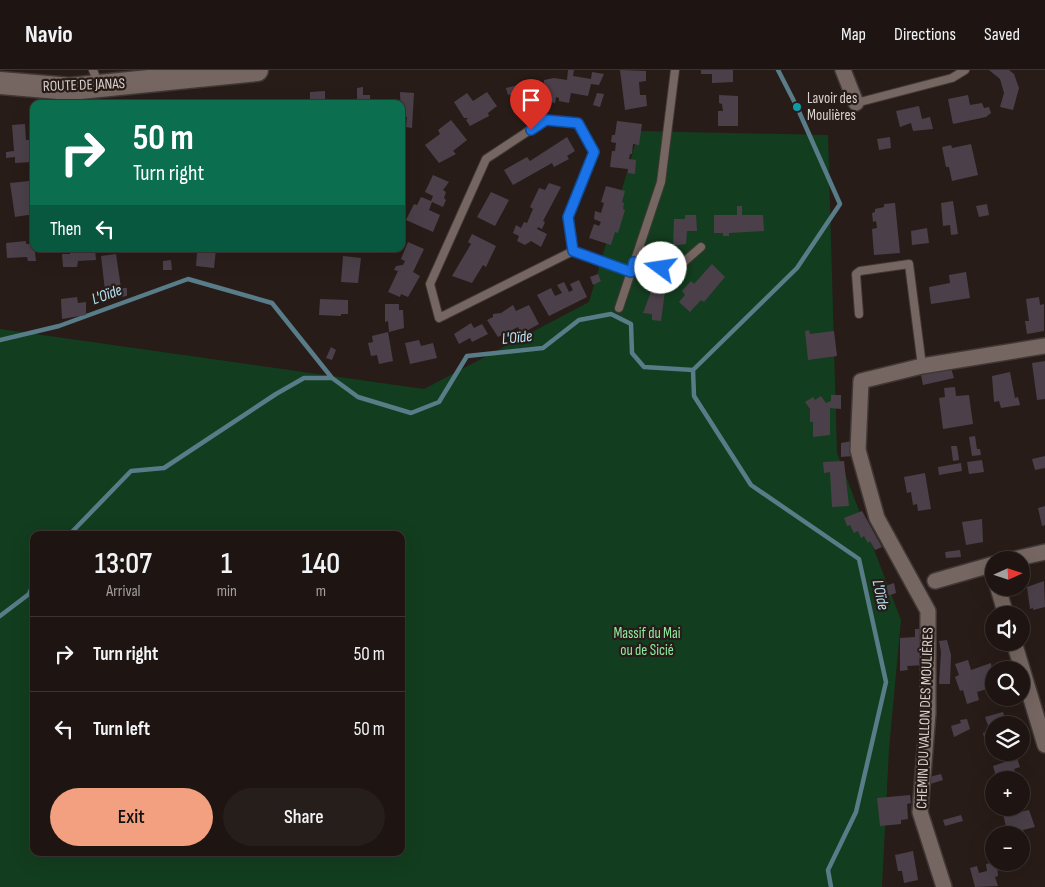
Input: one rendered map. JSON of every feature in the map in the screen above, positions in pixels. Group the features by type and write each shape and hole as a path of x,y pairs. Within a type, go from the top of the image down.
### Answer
{"street":[{"name":"ROUTE DE JANAS","path":"0,83 61,89 95,79 257,70"},
{"path":"843,70 856,103"},
{"path":"922,366 1045,346"},
{"name":"CHEMIN DU VALLON DES MOULIÈRES","path":"922,366 861,381 858,450 877,518 928,612 928,713 920,812 944,887"},
{"path":"1030,555 1045,552"},
{"path":"935,580 985,569"},
{"path":"1017,651 1045,745"}],"lane":[{"path":"619,308 661,182 675,70"},
{"path":"856,103 952,78 965,70"},
{"path":"573,251 568,217 594,152 578,123 546,120 486,159 430,284 439,318 573,251 631,272"},
{"path":"634,262 661,268 677,268 701,247"},
{"path":"859,314 856,274 860,271 909,264 922,366"}],"green space":[{"name":"Massif du Mai ou de Sicié","path":"639,131 828,135 837,453 901,620 889,749 882,887 0,887 0,329 424,389 589,302"}],"building":[{"path":"568,70 574,70 573,76 591,79 592,72 604,74 599,85 591,84 588,96 571,93 569,103 559,101 559,98 556,97 555,103 543,100 544,80 554,78 567,80"},
{"path":"620,70 646,71 646,81 639,82 640,95 646,95 647,106 625,110"},
{"path":"701,70 733,70 733,82 712,83 712,74 701,74"},
{"path":"989,70 1009,70 1014,74 1019,88 1013,110 1000,107 1004,93 1000,79"},
{"path":"522,84 522,88 535,89 538,104 533,105 533,108 517,111 514,94 508,95 506,88"},
{"path":"363,87 363,95 370,95 370,100 357,100 357,88"},
{"path":"325,91 325,100 310,100 310,92"},
{"path":"400,92 414,93 412,128 406,127 405,100 400,100"},
{"path":"487,92 497,106 488,113 489,116 470,126 466,120 468,118 464,118 454,102 467,93 473,101"},
{"path":"597,93 604,94 600,107 593,105"},
{"path":"719,95 738,96 738,126 718,126 718,111 723,111 722,104 719,103"},
{"path":"968,95 970,105 982,103 984,108 989,107 991,113 986,117 953,124 948,99"},
{"path":"919,106 922,119 930,117 933,129 913,131 911,123 900,127 896,111"},
{"path":"451,120 467,140 453,151 456,154 439,163 425,145 440,134 438,130"},
{"path":"617,121 642,124 639,145 633,144 632,154 630,154 629,159 636,160 635,174 628,173 628,169 610,167 612,151 615,151 616,143 611,142 612,135 615,135"},
{"path":"25,124 26,140 30,140 30,162 15,163 15,157 6,158 6,152 14,151 12,125"},
{"path":"567,137 575,151 567,156 569,159 554,167 552,163 513,185 504,170 527,157 530,161"},
{"path":"890,137 891,148 879,150 877,139"},
{"path":"971,144 978,175 952,181 949,167 946,167 942,147 951,145 952,148"},
{"path":"433,175 449,182 443,190 446,192 444,198 446,200 443,207 432,202 429,210 440,215 433,232 406,220 414,204 417,205 421,197 431,201 433,196 425,192"},
{"path":"29,181 30,215 15,217 10,183"},
{"path":"549,183 561,187 543,221 545,222 542,229 538,227 537,229 547,234 541,247 531,241 525,245 517,241 519,236 513,233 516,225 521,228 524,222 527,223 533,209 530,207 539,188 545,190"},
{"path":"606,186 625,191 622,202 624,203 623,209 625,210 618,233 615,232 611,245 589,238 594,224 599,226 601,222 594,219 595,211 601,213 604,203 601,202"},
{"path":"491,192 509,200 495,226 477,217"},
{"path":"953,201 958,234 951,235 950,225 943,226 941,203"},
{"path":"895,203 900,253 874,255 872,229 877,228 876,221 873,222 872,213 875,212 875,209 884,207 884,204"},
{"path":"987,204 989,215 979,217 976,206"},
{"path":"737,206 742,206 742,215 763,215 764,231 729,233 729,236 723,236 723,233 714,233 714,215 737,215"},
{"path":"685,215 696,215 697,231 687,231 686,244 673,246 674,219 685,219"},
{"path":"927,228 929,243 912,245 911,231"},
{"path":"472,234 496,246 486,267 483,265 472,283 452,276 471,244 468,242"},
{"path":"26,241 26,244 30,244 30,252 35,252 36,261 28,261 27,257 7,258 6,243"},
{"path":"408,242 424,249 413,272 420,276 408,297 401,294 400,297 388,292 398,271 394,270 396,266 403,265 405,261 401,259"},
{"path":"70,252 95,252 96,260 78,261 77,267 63,267 62,254 70,254"},
{"path":"193,252 216,252 214,268 196,266 197,253"},
{"path":"116,254 121,288 127,288 127,296 106,299 101,256"},
{"path":"343,256 361,258 358,283 341,282"},
{"path":"171,260 172,270 163,270 163,261"},
{"path":"712,264 725,277 704,302 701,300 690,312 679,302 685,295 682,291 691,281 694,284"},
{"path":"966,272 970,298 931,304 929,287 950,283 949,275"},
{"path":"598,274 601,281 593,285 590,277"},
{"path":"579,280 587,297 549,316 537,295 551,288 555,296 562,293 557,285 564,282 569,292 573,290 570,284"},
{"path":"652,289 665,291 661,321 652,320 652,314 643,313"},
{"path":"77,297 78,303 86,302 86,315 62,319 61,299"},
{"path":"1039,297 1040,305 1044,304 1044,331 1027,334 1025,321 1029,321 1026,299"},
{"path":"320,299 348,300 348,314 341,314 341,316 319,315"},
{"path":"385,304 399,304 399,310 403,310 404,328 389,332 388,321 385,322"},
{"path":"513,305 516,311 529,305 539,324 521,334 518,327 498,337 487,320 493,317 493,314 501,313"},
{"path":"471,323 474,328 482,324 488,334 472,342 470,338 459,344 454,334"},
{"path":"809,330 810,334 834,331 837,356 808,360 805,331"},
{"path":"388,332 393,361 379,364 377,355 371,356 368,343 373,342 372,336"},
{"path":"419,340 421,346 433,343 437,358 410,364 405,343"},
{"path":"331,347 336,350 332,360 326,358"},
{"path":"1045,361 1045,399 1037,400 1032,363"},
{"path":"951,368 954,378 923,385 921,375"},
{"path":"1010,372 1015,398 1018,397 1020,405 1001,408 999,401 994,402 992,376"},
{"path":"955,387 956,396 969,395 973,424 943,429 939,398 945,397 944,388"},
{"path":"831,395 841,395 841,409 830,408 830,435 813,437 813,422 810,422 810,409 805,402 813,397 815,400 821,396 826,403 831,401"},
{"path":"975,436 977,449 980,449 981,455 972,456 969,437"},
{"path":"852,441 853,456 841,457 841,443"},
{"path":"951,446 957,446 959,460 953,461"},
{"path":"1045,456 1045,468 1035,470 1032,459"},
{"path":"982,460 984,472 969,474 967,462"},
{"path":"844,461 849,506 832,507 830,472 824,473 823,462"},
{"path":"961,463 962,471 939,475 938,467"},
{"path":"925,473 931,509 918,511 917,504 913,505 911,492 907,493 904,477"},
{"path":"1045,506 1045,525 1042,526 1038,508"},
{"path":"862,511 882,547 875,550 870,541 868,543 864,536 861,538 858,531 854,533 850,525 847,526 844,518"},
{"path":"982,519 983,542 966,545 962,522"},
{"path":"960,550 961,557 946,558 945,552"},
{"path":"1044,581 1045,607 1030,609 1028,596 1030,596 1030,586"},
{"path":"894,583 896,593 885,597 882,587"},
{"path":"915,629 922,629 924,665 907,666 908,670 900,671 900,638 915,637"},
{"path":"947,640 951,655 950,684 939,684 941,652 939,641"},
{"path":"968,660 971,670 985,665 985,690 977,692 979,700 967,704 963,690 960,691 955,677 959,675 955,664"},
{"path":"1003,712 1004,716 989,716"},
{"path":"967,719 970,729 954,737 951,726 961,723 960,720"},
{"path":"1008,761 1018,761 1020,767 1014,769 1015,771 994,771 993,766"},
{"path":"941,774 943,780 927,785 925,778"},
{"path":"910,795 911,803 907,804 908,819 901,820 901,824 880,826 877,798"},
{"path":"1030,813 1035,827 1030,828 1030,826 1006,826 1003,816 1030,816"},
{"path":"961,815 963,821 945,826 943,820"},
{"path":"913,851 918,880 904,883 902,871 898,871 895,855"},
{"path":"977,866 979,873 998,871 998,876 995,877 998,886 975,887 970,868"}],"waterway":[{"name":"L'Oïde","path":"778,70 797,107 840,204 797,268 693,370 694,396 751,485 859,559 886,682 856,812 828,870 831,887"},
{"name":"L'Oïde","path":"0,340 59,326 188,279 272,303 332,378 358,397 411,413 439,402 467,356 543,348 579,320 611,314 631,324 632,353 644,367 693,370"},
{"name":"L'Oïde","path":"73,531 131,471 164,468 276,394 304,378 332,378"},
{"name":"L'Oïde","path":"0,616 30,592"}],"place":[{"name":"Lavoir des Moulières","path":"797,107"}],"route":[{"path":"531,130 546,120 578,123 594,152 568,217 573,251 631,272 634,262 661,268"}]}
